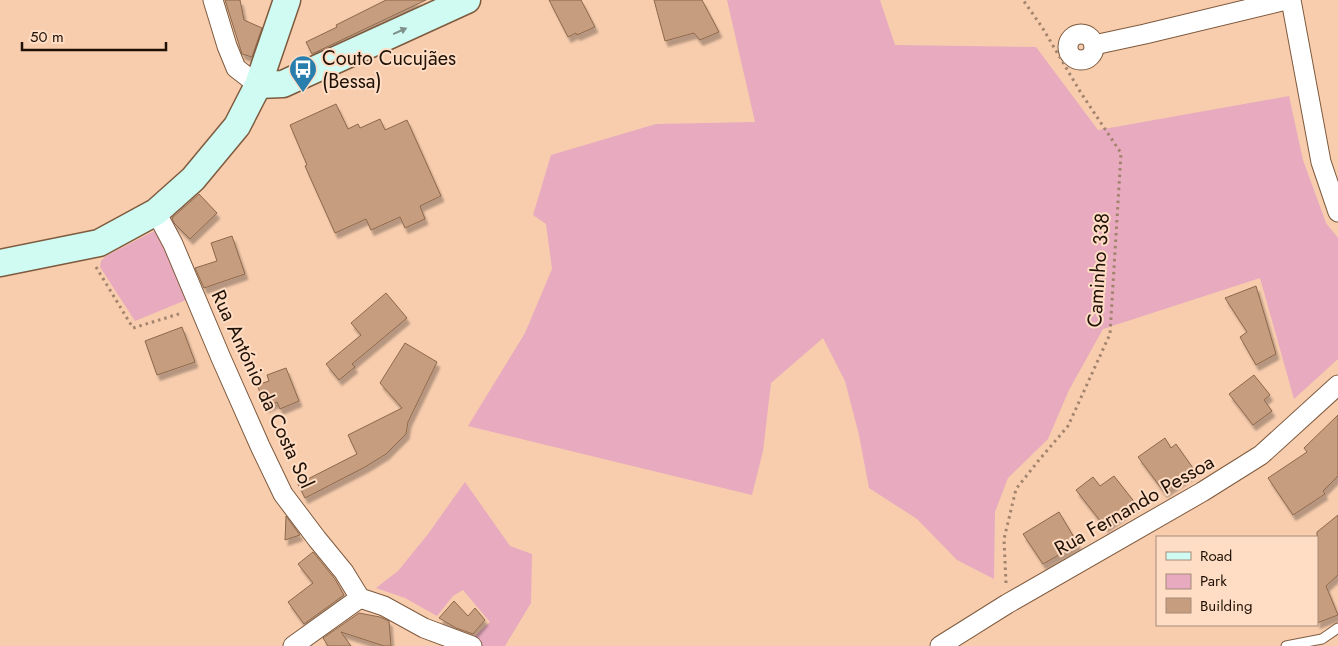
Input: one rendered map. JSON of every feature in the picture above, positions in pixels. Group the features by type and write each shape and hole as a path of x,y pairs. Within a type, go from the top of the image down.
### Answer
{"main road":[{"path":"0,263 99,243 156,212 193,179 237,126 258,85 287,0"},
{"path":"258,85 283,84 467,0"}],"street":[{"path":"212,0 236,68 258,85"},
{"path":"1094,45 1286,0"},
{"path":"1291,0 1321,162 1338,212"},
{"name":"Rua António da Costa Sol","path":"156,212 173,244 260,446 283,494 344,572 360,598"},
{"name":"Rua Fernando Pessoa","path":"940,646 1007,604 1202,492 1262,455 1338,385"},
{"path":"293,646 360,598 384,606 424,628 472,646"}],"lane":[{"path":"1286,646 1322,639 1338,628"}],"path":[{"name":"Caminho 338","path":"1007,604 1004,539 1016,490 1068,426 1110,334 1121,153 1023,0"},
{"path":"84,246 133,328 200,308"}],"green space":[{"path":"727,0 880,0 895,45 1036,47 1098,130 1289,96 1303,160 1326,223 1338,238 1338,359 1294,399 1260,278 1103,329 1069,390 1048,439 1008,478 995,512 994,579 957,560 917,519 869,488 859,435 845,381 823,338 771,383 763,451 752,495 468,426 525,333 552,269 546,224 533,215 551,155 656,124 755,122"},
{"path":"158,229 189,297 186,300 135,321 100,267 101,261 106,256"},
{"path":"465,482 510,546 532,554 531,603 505,646 482,646 474,637 490,622 463,590 453,596 437,616 405,598 376,588 398,571 428,534"}],"building":[{"path":"225,0 240,0 244,20 262,28 252,57 242,54"},
{"path":"386,0 426,0 312,54 306,42"},
{"path":"549,0 581,0 595,27 568,37"},
{"path":"654,0 702,0 719,32 700,40 694,33 665,41"},
{"path":"336,104 348,129 358,124 360,128 380,119 385,130 407,120 441,196 420,206 425,219 405,228 400,217 371,230 366,219 335,233 305,166 307,165 290,125"},
{"path":"199,194 217,213 190,239 174,223 172,218"},
{"path":"232,236 245,274 204,288 195,268 217,261 211,243"},
{"path":"1256,286 1276,354 1256,365 1240,337 1247,332 1225,298"},
{"path":"386,293 407,318 352,364 355,367 339,380 326,364 361,335 351,323"},
{"path":"182,327 195,362 157,375 145,341"},
{"path":"405,343 437,362 408,422 406,434 386,454 305,498 298,484 357,454 348,435 402,408 380,383"},
{"path":"286,368 299,401 280,409 277,402 266,407 257,385 269,381 267,375"},
{"path":"1254,375 1270,395 1264,400 1272,411 1253,425 1229,394"},
{"path":"1338,415 1338,476 1323,491 1325,494 1293,515 1268,478 1307,452 1304,448"},
{"path":"1165,438 1171,448 1176,444 1195,471 1164,492 1138,457"},
{"path":"1114,476 1136,504 1105,527 1076,490 1093,477 1100,486"},
{"path":"1059,512 1078,544 1043,564 1023,534"},
{"path":"1338,515 1338,575 1326,586 1338,615 1318,623 1318,536 1317,532"},
{"path":"286,516 300,535 285,540"},
{"path":"313,552 335,579 344,595 304,624 288,602 313,583 298,564"},
{"path":"454,601 468,616 475,608 485,620 473,634 456,628 439,618"},
{"path":"359,613 380,617 389,621 391,646 384,646 341,632 351,646 328,646 323,638"}],"place":[{"name":"Couto Cucujães (Bessa)","path":"303,93"}]}
